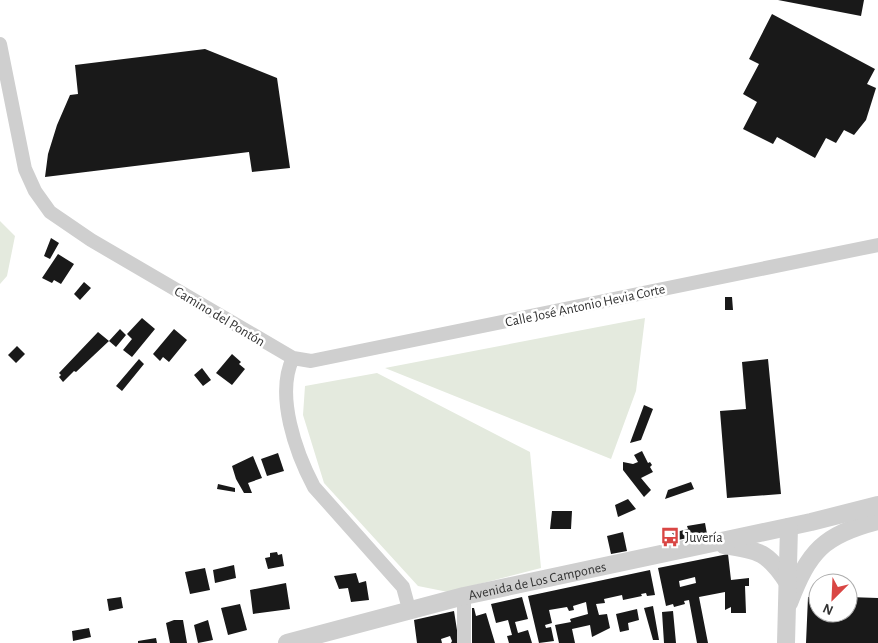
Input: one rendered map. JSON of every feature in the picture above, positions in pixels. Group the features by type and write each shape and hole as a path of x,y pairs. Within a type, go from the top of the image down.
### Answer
{"street":[{"name":"Camino del Pontón","path":"0,44 25,168 35,191 50,212 91,240 293,358"},
{"name":"Calle José Antonio Hevia Corte","path":"293,358 311,361 878,245"},
{"path":"293,358 287,371 285,392 293,435 304,468 314,487 403,587 410,610"},
{"name":"Avenida de Los Campones","path":"287,643 464,596 789,527 878,505"},
{"path":"789,603 797,582 818,548 832,537 849,528 878,521"},
{"path":"786,643 789,603 789,527"},
{"path":"714,543 756,550 778,568 788,583"},
{"path":"464,596 464,643"}],"shaded area":[{"path":"0,221 15,236 7,276 0,284"},
{"path":"645,318 636,391 611,459 385,368"},
{"path":"377,373 530,452 541,568 448,592 418,586 324,483 303,415 305,386"}],"building":[{"path":"778,0 864,0 861,16"},
{"path":"772,14 875,69 867,84 876,88 866,120 854,135 844,130 836,143 826,138 815,158 777,137 773,144 743,129 757,102 743,94 759,64 749,59"},
{"path":"205,49 277,78 290,168 252,172 249,152 45,177 48,154 57,125 70,95 78,94 75,65"},
{"path":"51,238 59,243 50,259 44,256"},
{"path":"58,254 74,264 61,284 54,280 52,283 42,278"},
{"path":"84,282 91,288 80,300 74,294"},
{"path":"725,297 732,297 733,310 725,310"},
{"path":"142,318 155,329 132,357 123,350 132,339 127,334"},
{"path":"120,329 126,335 116,347 109,341"},
{"path":"174,329 187,340 169,362 163,357 160,361 153,354"},
{"path":"98,332 109,341 63,382 59,377 61,375 59,373"},
{"path":"17,346 25,354 16,363 8,355"},
{"path":"232,354 241,362 239,364 245,369 232,385 216,373"},
{"path":"139,359 144,364 122,391 116,386"},
{"path":"768,359 781,494 727,498 720,411 746,409 742,362"},
{"path":"202,368 211,380 203,386 194,375"},
{"path":"644,405 653,409 641,440 630,443"},
{"path":"642,451 648,463 650,462 652,465 650,467 653,472 641,478 651,490 644,497 623,470 623,462 633,464 638,462 634,455"},
{"path":"278,453 284,471 267,476 261,459"},
{"path":"253,456 262,478 248,483 252,493 244,493 236,479 232,466"},
{"path":"691,482 694,489 665,499 668,490"},
{"path":"218,484 235,488 235,492 217,489"},
{"path":"628,499 636,509 618,517 615,505"},
{"path":"552,511 572,511 571,529 550,529"},
{"path":"705,523 707,534 678,540 672,533 688,529 687,526"},
{"path":"623,532 627,551 611,554 607,536"},
{"path":"277,552 278,555 282,554 284,566 268,569 265,558 270,557 270,553"},
{"path":"728,554 731,580 749,578 749,586 745,586 746,613 731,613 731,607 725,610 725,592 699,597 708,643 697,643 689,600 684,601 685,604 674,607 673,604 666,606 658,568","holes":["695,577 696,583 680,587 679,581"]},
{"path":"234,565 236,578 215,583 213,570"},
{"path":"205,568 210,590 190,594 185,572"},
{"path":"650,570 655,595 647,596 646,593 641,594 642,596 623,600 622,595 604,599 605,603 596,604 599,615 607,614 610,628 592,637 590,625 572,629 575,643 559,643 555,625 571,622 570,619 588,614 586,602 573,606 574,610 569,611 567,607 549,610 552,623 545,625 546,628 551,627 554,641 539,643 528,596"},
{"path":"356,573 359,583 366,581 369,600 351,602 348,588 339,589 334,576"},
{"path":"286,583 290,609 253,614 250,590"},
{"path":"121,597 123,608 109,611 107,599"},
{"path":"522,597 528,619 515,622 518,633 528,630 532,643 509,643 507,636 512,635 508,620 496,623 491,604"},
{"path":"808,597 808,623 858,623 858,597 878,598 878,643 806,643"},
{"path":"240,604 247,630 228,635 221,608"},
{"path":"653,606 659,640 653,640 644,608"},
{"path":"472,608 474,608 476,616 486,613 495,643 472,643"},
{"path":"637,609 639,620 628,623 629,630 620,632 616,614"},
{"path":"454,611 459,643 451,643 450,636 441,639 442,643 417,643 414,620"},
{"path":"673,611 676,643 664,643 662,612"},
{"path":"174,620 183,620 187,643 170,643 166,623"},
{"path":"208,620 213,640 198,643 194,625"},
{"path":"89,628 91,637 73,641 72,631"},
{"path":"156,638 157,643 138,643 138,641"}],"place":[{"name":"Juvería","path":"670,537"}]}
